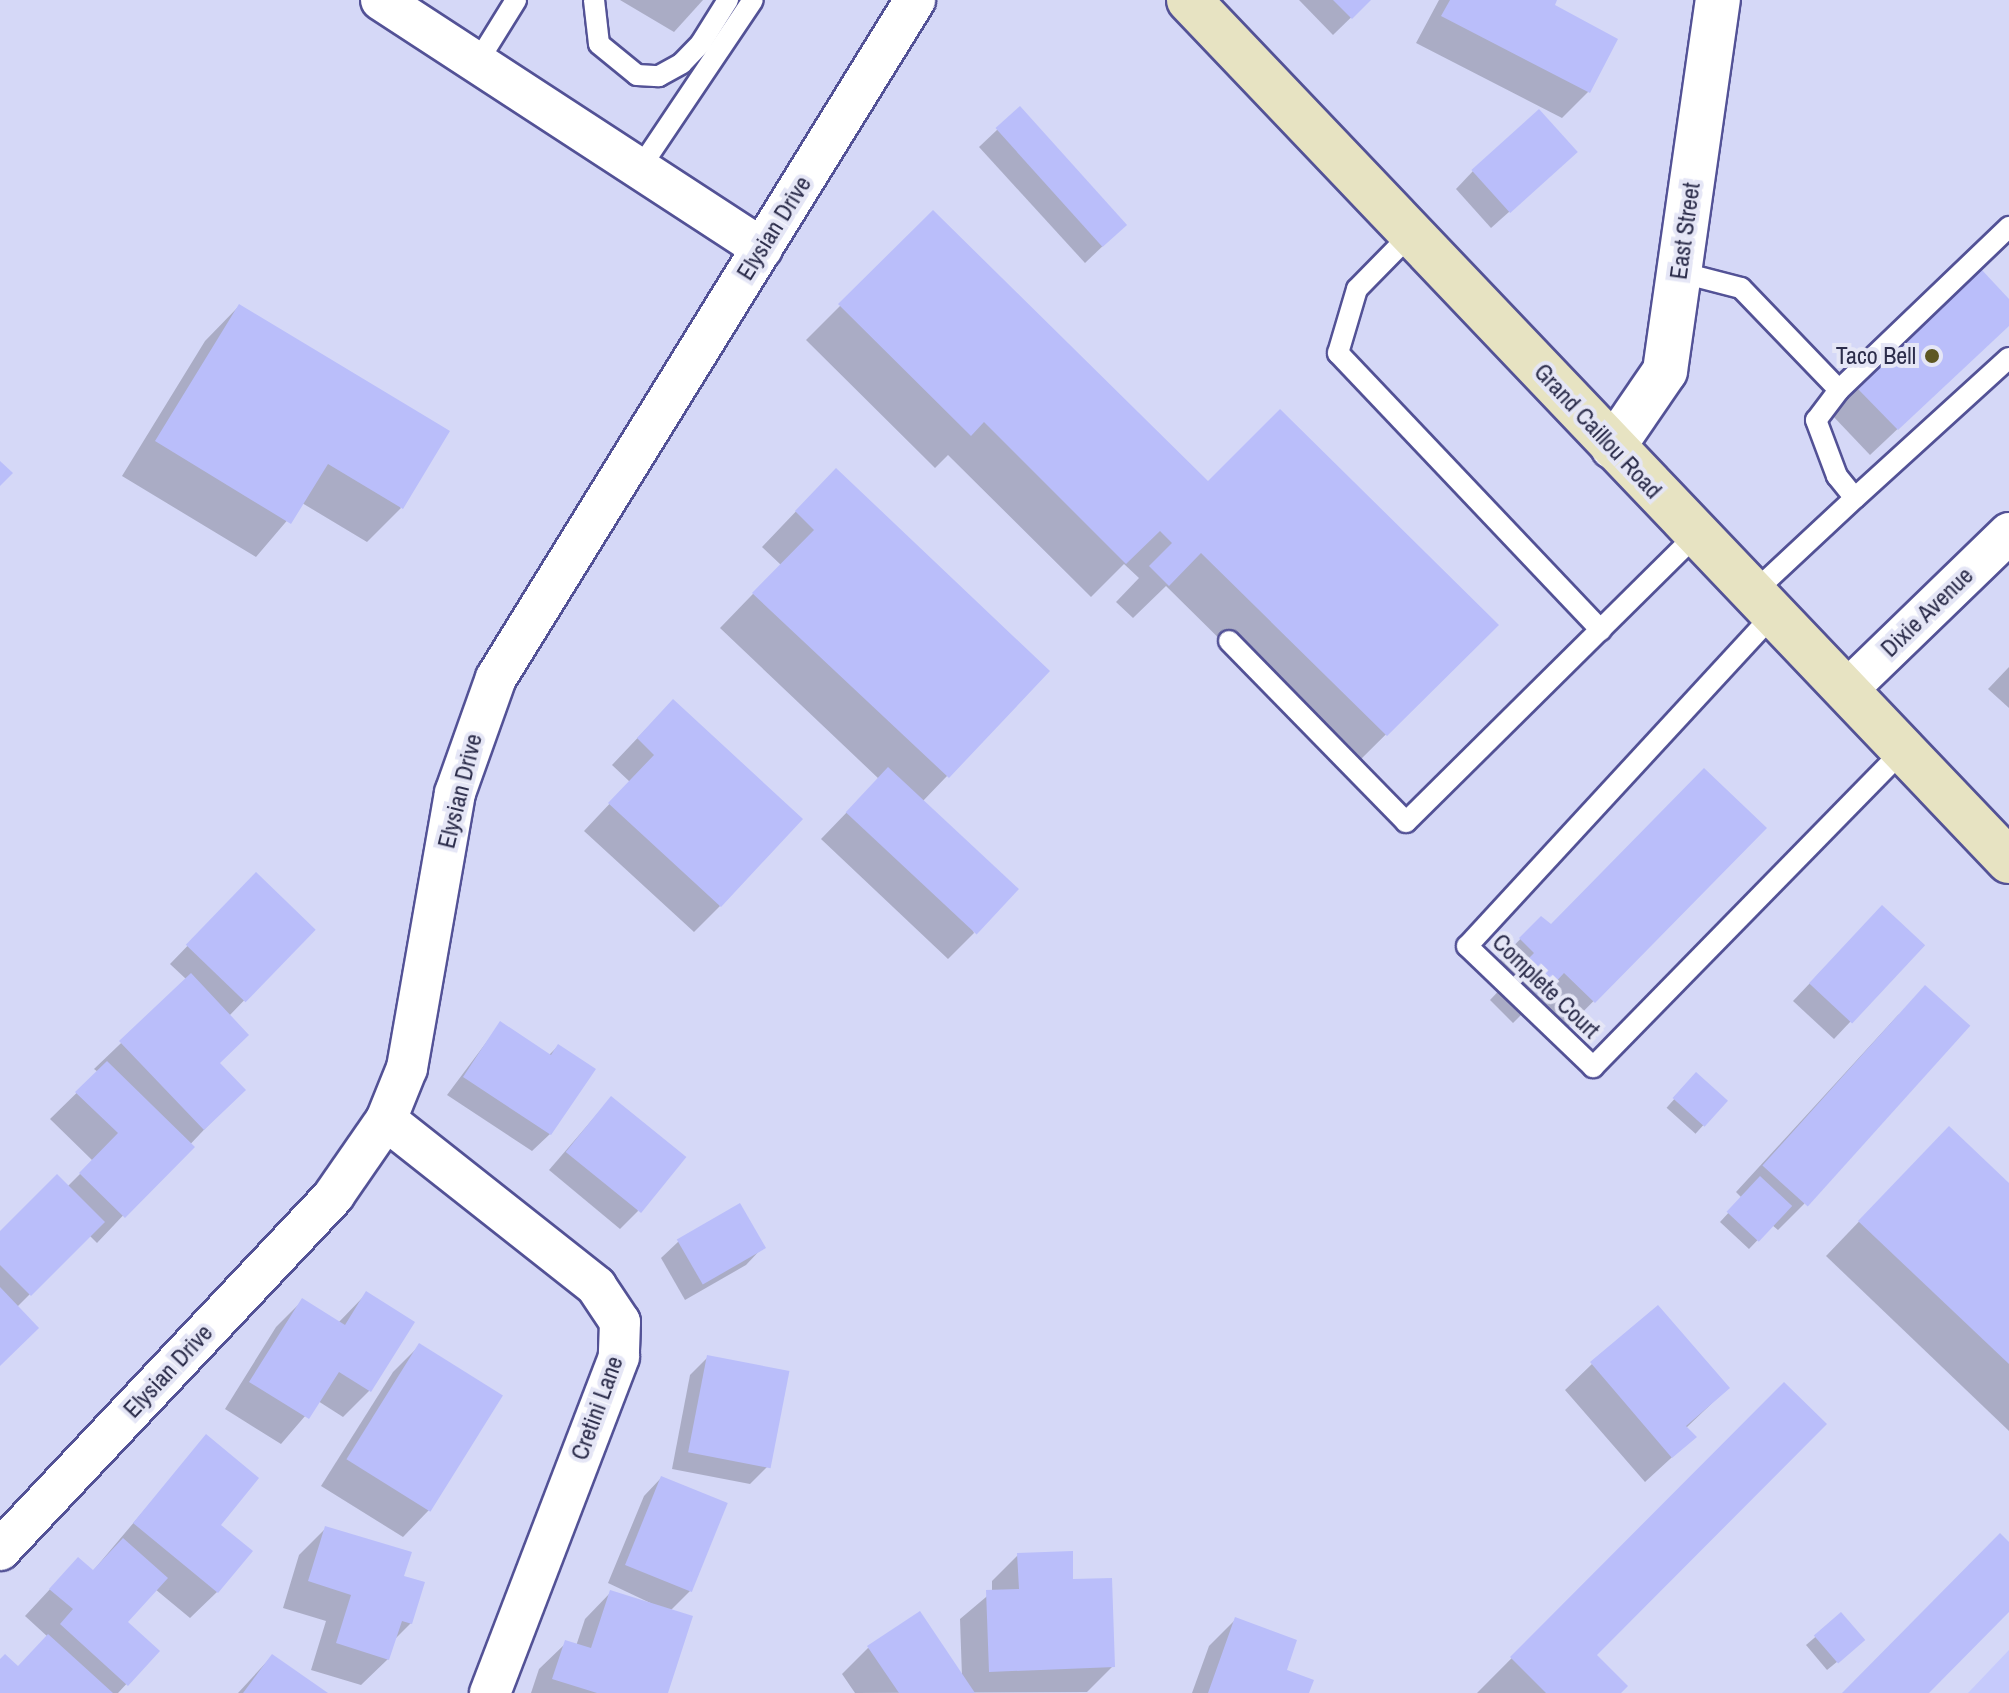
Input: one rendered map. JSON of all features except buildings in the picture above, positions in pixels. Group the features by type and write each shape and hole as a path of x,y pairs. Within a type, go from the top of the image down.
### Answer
{"main road":[{"name":"Grand Caillou Road","path":"1189,0 1761,606 2009,861"}],"street":[{"path":"381,0 762,248"},
{"name":"Elysian Drive","path":"0,1550 334,1195 386,1120 407,1068 455,793 477,721 496,678 915,0"},
{"name":"East Street","path":"1613,447 1665,371 1718,0"},
{"name":"Dixie Avenue","path":"1846,691 2009,533"},
{"name":"Cretini Lane","path":"386,1120 596,1286 620,1322 619,1357 490,1693"}],"lane":[{"path":"477,63 516,0"},
{"path":"594,0 599,44 637,75 659,76 682,63 701,43 728,0"},
{"path":"640,168 753,0"},
{"path":"1855,498 1837,476 1816,420 1839,390 2009,227"},
{"path":"1411,234 1357,289 1338,353 1601,630"},
{"path":"1679,272 1741,288 1839,390"},
{"path":"1761,606 1855,498 2009,358"},
{"path":"1229,641 1406,822 1696,535"},
{"name":"Complete Court","path":"1761,606 1467,946 1593,1067 1902,752"}],"shaded area":[{"path":"2009,1650 2009,1693 1968,1693"}],"place":[{"name":"Taco Bell","path":"1932,356"}]}
